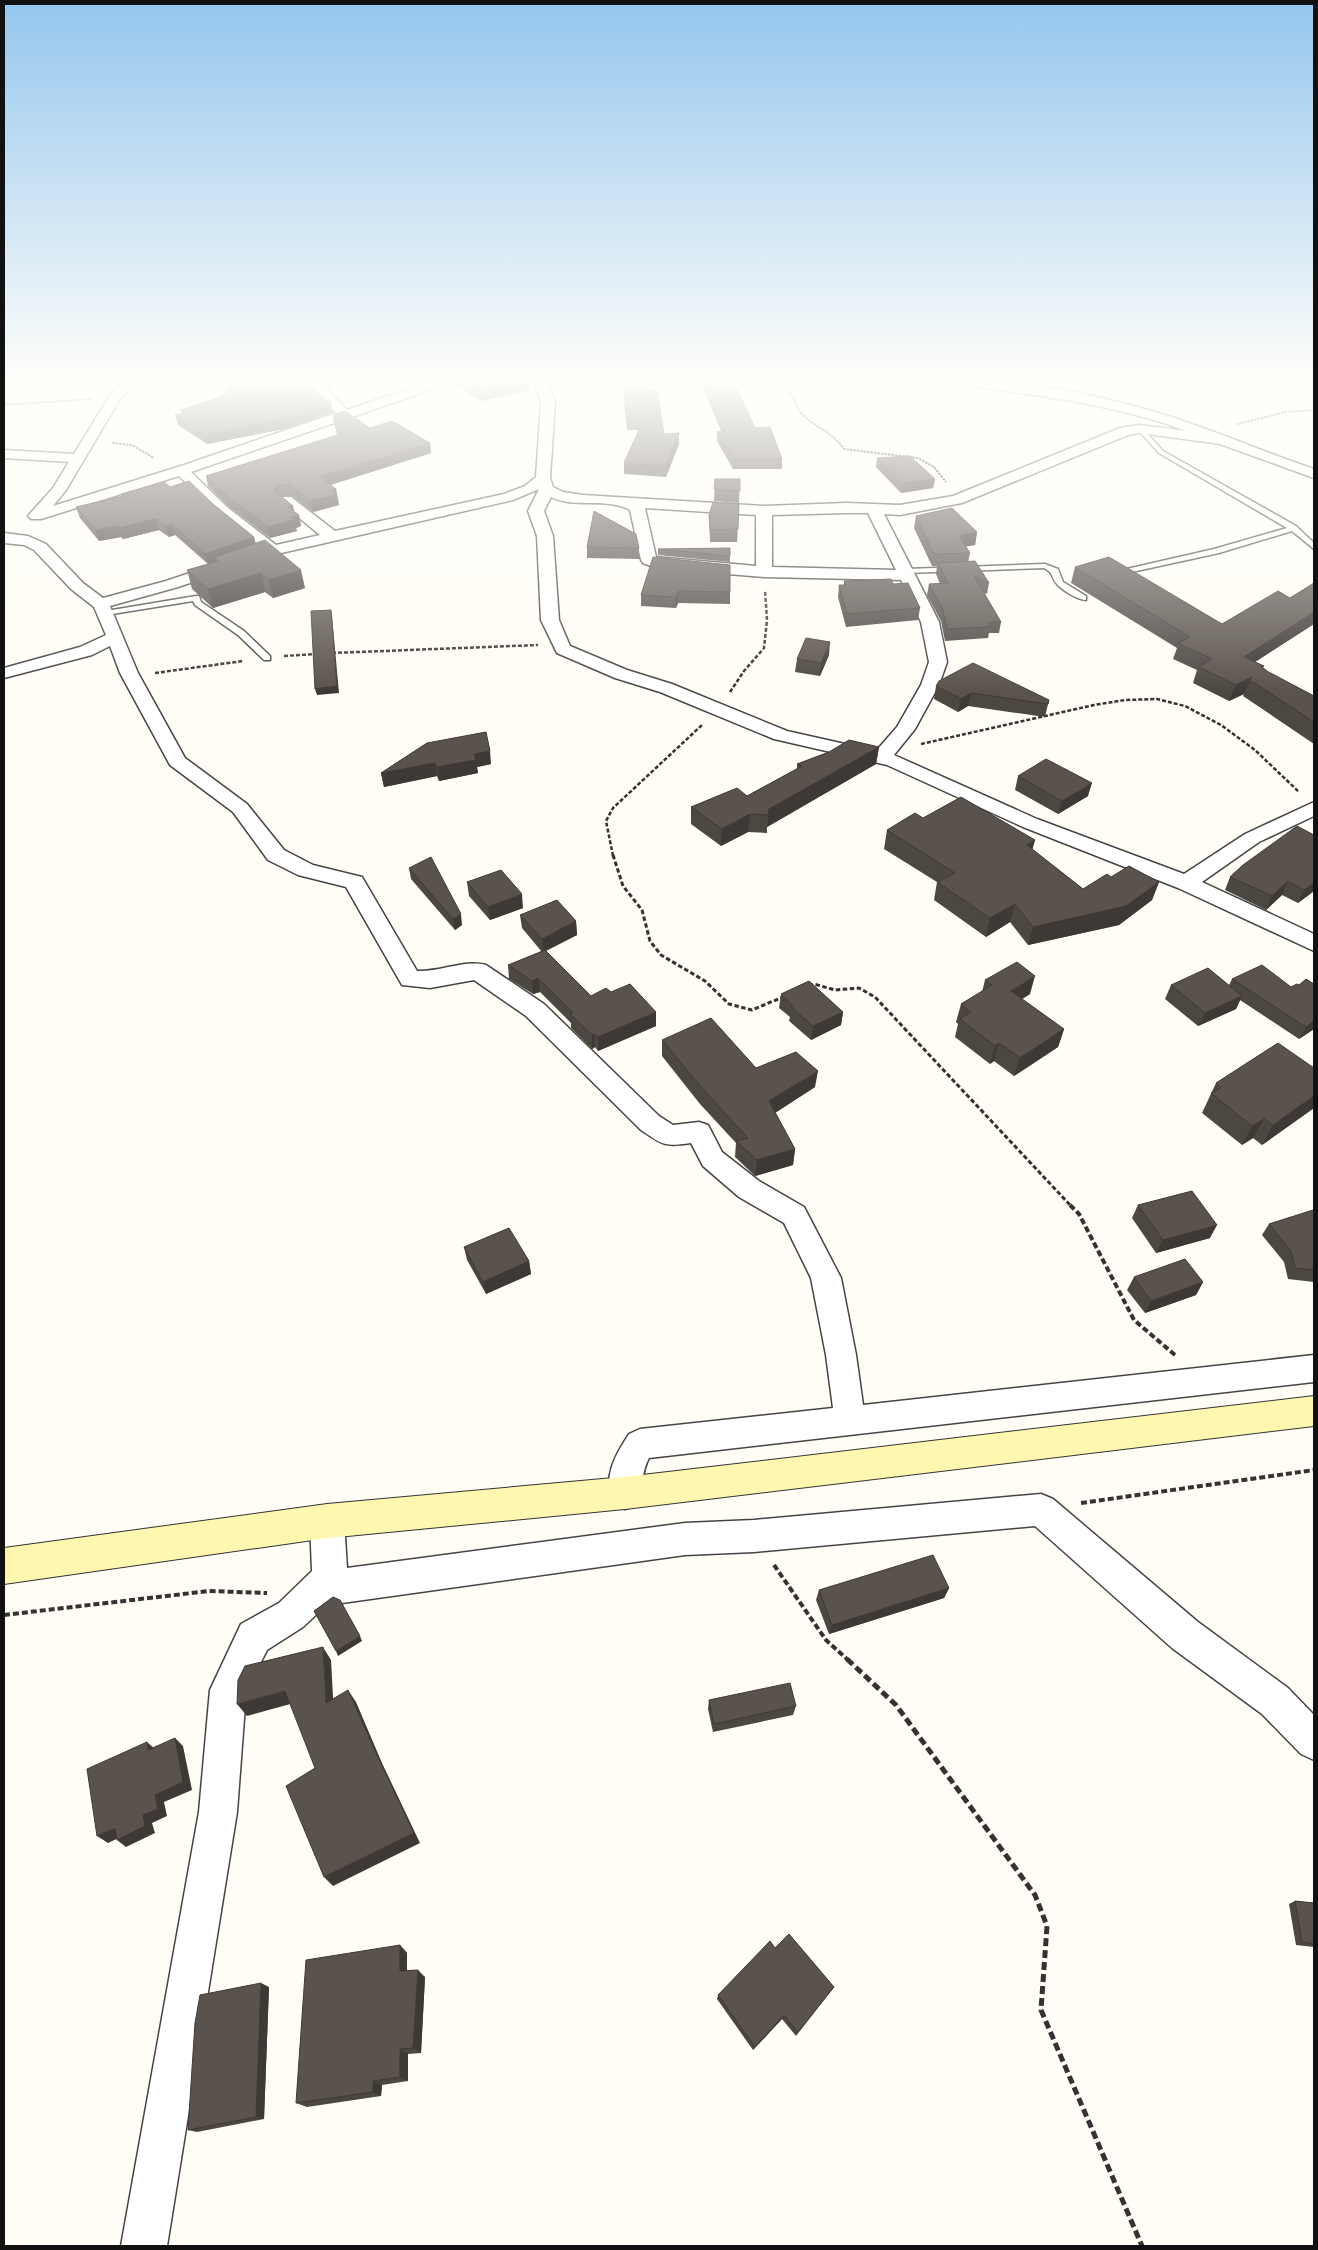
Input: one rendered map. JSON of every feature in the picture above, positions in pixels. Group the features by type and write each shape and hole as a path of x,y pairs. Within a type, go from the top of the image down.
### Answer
{"main road":[{"path":"4,1566 327,1521 625,1493 1314,1412"}],"street":[{"path":"4,537 36,516 63,483"},
{"path":"36,516 141,483"},
{"path":"198,483 222,510 273,550"},
{"path":"545,483 536,511 545,536 550,620 563,649 621,674 666,688 781,735 885,753 894,761 1030,823 1186,883 1314,943"},
{"path":"103,609 273,550 508,497 530,489 545,488 560,496 764,511 846,508 900,510 957,500 998,483"},
{"path":"286,500 331,536"},
{"path":"626,502 637,508 649,560 656,562 764,572 906,573"},
{"path":"874,510 930,622 938,662 930,685 905,729 885,753"},
{"path":"764,511 764,572"},
{"path":"4,537 28,541 40,547 77,586 103,609 116,637 129,673 177,761 240,808 276,855 306,870 354,882 410,979 430,980 478,971 535,1010 650,1123 669,1136 700,1132 712,1159 749,1189 794,1215 826,1278 841,1355 850,1421"},
{"path":"4,673 86,651 116,637"},
{"path":"1186,883 1308,802"},
{"path":"625,1493 628,1464 640,1444 1207,1382 1314,1368"},
{"path":"322,1586 342,1586 685,1539 754,1536 1041,1510 1185,1636 1275,1701 1314,1741"},
{"path":"144,2246 218,1812 228,1690 254,1637 291,1615 322,1586 327,1521"}],"lane":[{"path":"1215,483 1293,528 1314,547"},
{"path":"1121,574 1216,551 1293,528"},
{"path":"906,573 1036,564 1055,571 1060,583 1083,598"},
{"path":"103,609 196,598 198,603 241,633 267,658"}],"path":[{"path":"947,483 957,500"},
{"path":"764,572 767,620 764,648 744,671 719,709 613,808 606,821 616,866 623,886 642,910 650,941 661,955 705,981 729,1004 752,1010 788,995"},
{"path":"330,653 539,644 563,649"},
{"path":"129,673 147,674 267,658 321,654"},
{"path":"885,753 945,741 1015,722 1103,703 1143,698 1166,700 1185,706 1210,718 1270,762 1308,802"},
{"path":"805,988 814,984 835,990 859,988 875,996 1079,1214 1134,1320 1207,1382"},
{"path":"1041,1510 1136,1494 1314,1470"},
{"path":"754,1536 826,1640 896,1705 1035,1895 1047,1926 1041,2010 1142,2246"},
{"path":"4,1615 209,1591 322,1586"}],"building":[{"path":"160,483 165,483 170,487 183,483 191,483 213,504 254,537 205,554 172,524 166,526 155,519 119,528 117,526 95,530 76,507 124,496 121,494"},
{"path":"213,483 328,483 336,489 332,490 337,494 311,501 290,485 277,485 275,490 277,493 293,506 288,507 299,515 291,518 294,520 268,527"},
{"path":"715,483 740,483 740,491 714,489"},
{"path":"713,502 739,504 738,529 710,530 709,515"},
{"path":"952,508 977,532 959,536 970,553 934,554 916,516"},
{"path":"594,511 636,534 639,548 587,547"},
{"path":"265,540 301,570 269,580 261,573 208,589 187,570 219,561 215,557"},
{"path":"730,548 730,556 658,549"},
{"path":"653,557 730,565 730,592 678,591 676,597 641,595"},
{"path":"1109,557 1222,624 1278,591 1290,598 1314,583 1314,612 1244,657 1264,666 1261,667 1314,696 1314,722 1250,680 1252,677 1236,685 1199,667 1212,659 1178,643 1190,637 1075,567"},
{"path":"975,561 989,583 974,576 1001,622 988,622 990,627 947,629 943,610 929,584 948,583 938,563"},
{"path":"891,579 893,584 908,583 920,608 847,614 839,585 846,585 844,581"},
{"path":"331,610 337,686 315,689 311,611"},
{"path":"806,638 830,642 821,663 797,659"},
{"path":"973,663 1049,700 1048,704 971,693 961,699 936,686 939,681"},
{"path":"486,732 490,751 474,754 476,760 437,767 435,763 381,773 427,743"},
{"path":"849,740 879,747 769,809 768,815 750,814 722,829 691,807 737,788 747,796 802,766 797,764 829,752"},
{"path":"1046,759 1092,783 1062,801 1018,776"},
{"path":"961,797 1035,840 1027,845 1083,889 1107,874 1111,877 1129,866 1159,882 1126,906 1033,927 1015,904 990,918 937,882 955,873 887,830 915,813 923,818"},
{"path":"1297,826 1314,835 1314,882 1304,890 1288,881 1272,896 1230,877 1243,865"},
{"path":"431,857 461,914 453,919 409,868"},
{"path":"501,870 522,894 488,907 467,882"},
{"path":"557,900 576,921 542,939 520,915"},
{"path":"545,950 591,996 606,988 611,992 630,984 656,1012 598,1037 594,1034 592,1035 570,1014 573,1013 538,978 532,981 508,965"},
{"path":"1017,962 1035,976 1011,991 1064,1029 1020,1058 999,1043 995,1046 960,1019 971,1012 961,1004 992,985 985,980"},
{"path":"1262,965 1291,987 1299,985 1306,979 1314,984 1314,1021 1306,1027 1232,979"},
{"path":"1208,968 1242,996 1205,1013 1171,985"},
{"path":"809,981 843,1012 813,1026 791,1007 793,1006 781,994"},
{"path":"711,1018 756,1068 796,1052 818,1071 769,1101 795,1149 757,1160 736,1141 748,1138 701,1087 662,1040"},
{"path":"1278,1043 1314,1068 1314,1096 1273,1125 1264,1119 1252,1126 1211,1093 1221,1088 1216,1083"},
{"path":"1192,1191 1217,1225 1163,1240 1138,1205"},
{"path":"1313,1210 1314,1270 1295,1268 1291,1251 1269,1224"},
{"path":"509,1228 529,1261 483,1282 464,1247"},
{"path":"1185,1259 1203,1282 1151,1301 1134,1277"},
{"path":"933,1555 949,1588 832,1625 819,1590"},
{"path":"333,1597 340,1600 360,1636 336,1651 314,1611"},
{"path":"323,1647 326,1703 348,1690 414,1833 324,1877 286,1786 315,1768 285,1691 237,1704 238,1680 245,1666"},
{"path":"790,1683 796,1706 714,1724 709,1700"},
{"path":"175,1738 183,1782 155,1795 158,1809 143,1815 145,1826 117,1840 115,1828 97,1836 87,1769 147,1742 148,1750"},
{"path":"1295,1901 1314,1903 1314,1944 1302,1942"},
{"path":"789,1934 834,1987 798,2032 784,2015 755,2047 718,1995 770,1941 775,1948"},
{"path":"400,1945 400,1971 418,1970 413,2048 400,2049 400,2077 373,2081 373,2092 296,2103 306,1960"},
{"path":"261,1983 256,2117 188,2130 195,2023 200,1995"}]}
